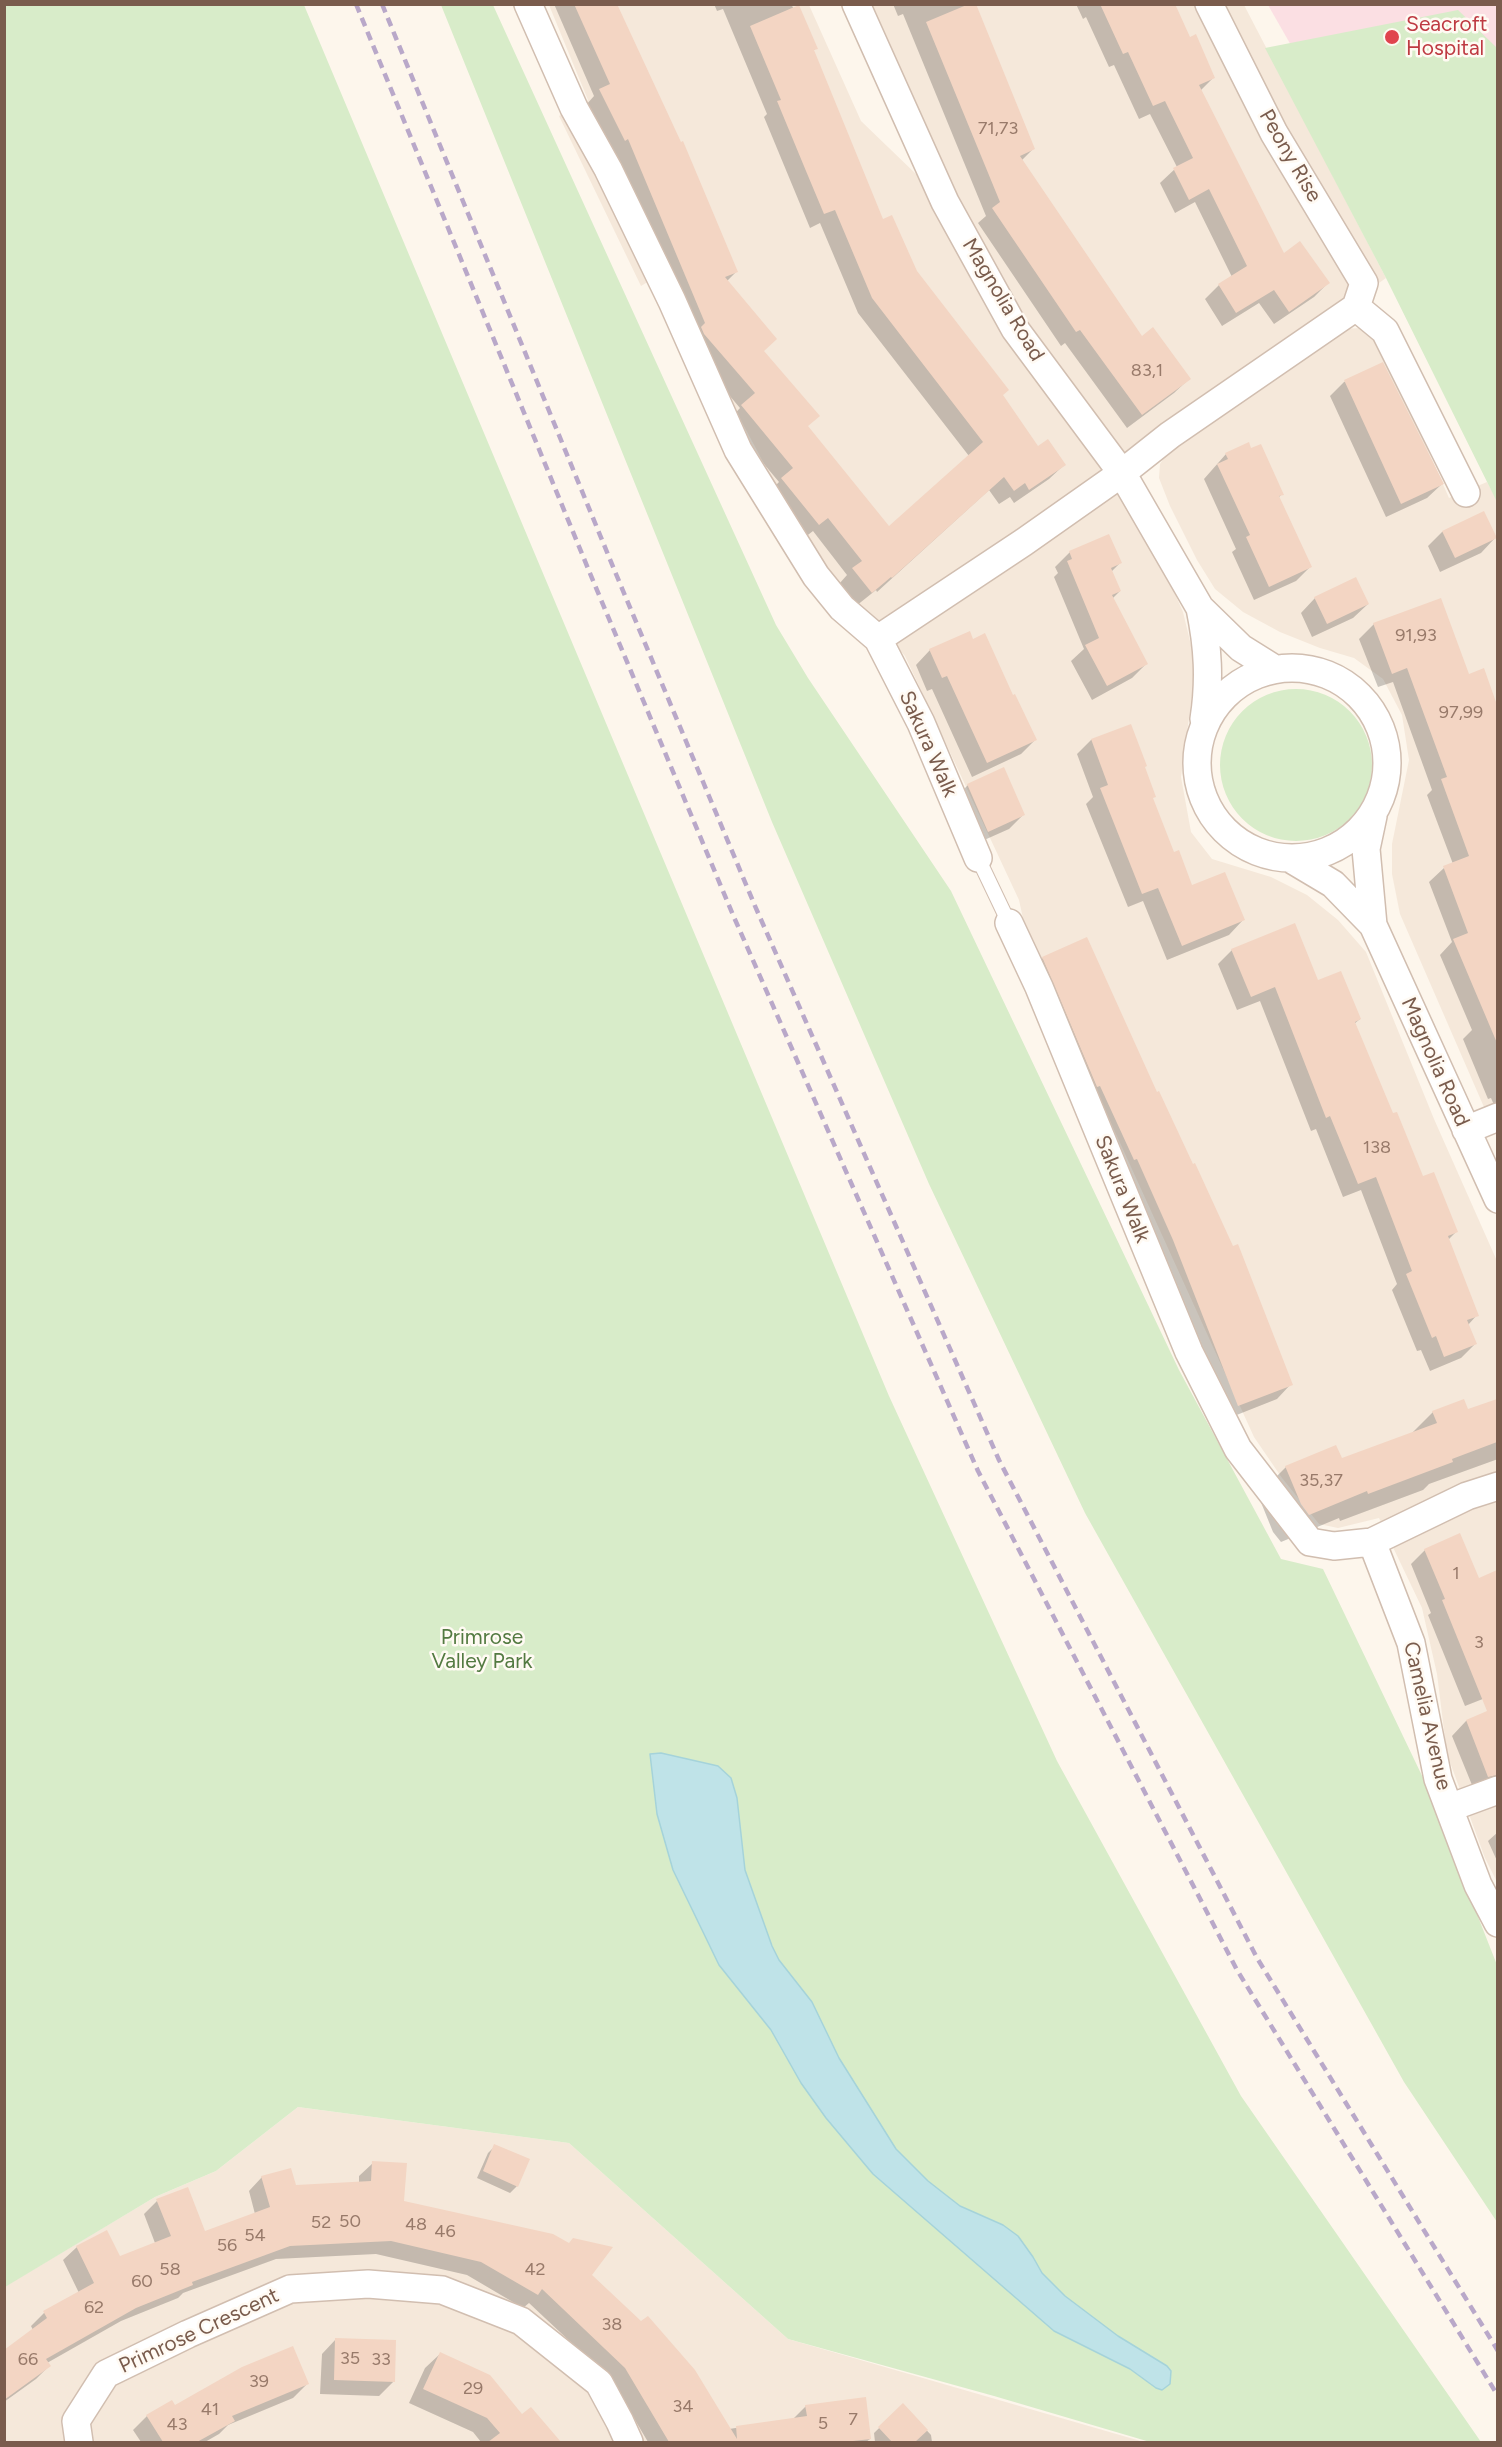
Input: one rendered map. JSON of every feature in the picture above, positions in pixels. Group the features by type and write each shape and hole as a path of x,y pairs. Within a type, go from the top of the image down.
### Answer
{"street":[{"name":"Sakura Walk","path":"528,4 574,108 608,169 672,301 738,450 816,576 842,608 878,639 921,723 978,858"},
{"name":"Magnolia Road","path":"856,4 945,202 1015,329 1122,473 1200,608 1240,648 1273,668"},
{"name":"Peony Rise","path":"1209,4 1274,133 1364,283 1356,307"},
{"path":"878,639 1122,473 1170,435 1356,307 1385,331 1466,493"},
{"name":"Magnolia Road","path":"1200,608 1209,684 1196,756 1199,787 1212,816 1233,838 1260,854 1291,859 1323,854 1351,838 1373,815"},
{"name":"Magnolia Road","path":"1203,726 1220,699 1244,679 1273,668 1304,667 1335,676 1361,695 1379,722 1388,753 1386,785 1373,815 1366,849 1373,925 1497,1199"},
{"name":"Magnolia Road","path":"1291,859 1333,884 1373,925"},
{"name":"Sakura Walk","path":"1009,923 1039,987 1189,1352 1238,1449 1310,1542 1334,1546 1372,1542 1467,1496 1497,1486"},
{"path":"1466,1130 1497,1117"},
{"name":"Camelia Avenue","path":"1372,1542 1412,1642 1438,1779 1478,1885 1497,1923"},
{"path":"1449,1808 1497,1790"},
{"name":"Primrose Crescent","path":"79,2442 76,2421 106,2374 188,2334 291,2289 368,2284 442,2290 521,2322 599,2383 629,2442"}],"lane":[{"name":"Sakura Walk","path":"978,858 1009,923"}],"shaded area":[{"path":"549,5 809,5 861,121 944,201 862,5 1244,5 1386,278 1123,465 1151,540 1183,612 1196,666 1181,777 1191,832 1212,859 1271,877 1307,895 1338,920 1366,952 1434,1119 1497,1261 1497,1882 1485,1858 1447,1754 1437,1674 1422,1608 1379,1518 1338,1528 1319,1524 1282,1478 1254,1437 1028,941 1019,900 905,656 839,583 794,520 712,366 669,269 641,286 559,116 588,100"},
{"name":"Seacroft Hospital","path":"1268,5 1497,5 1497,70 1308,75"},
{"path":"1360,328 1372,334 1383,348 1449,498 1487,482 1498,502 1497,1137 1400,914 1392,874 1392,844 1409,760 1402,715 1383,679 1354,658 1320,648 1280,632 1243,612 1215,589 1197,560 1159,478 1160,464 1170,448 1343,329"},
{"path":"298,2107 569,2143 788,2339 1144,2442 5,2442 4,2287 155,2197 216,2171"}],"green space":[{"name":"Primrose Valley Park","path":"5,5 304,5 889,1396 1057,1761 1241,2096 1481,2442 1150,2442 788,2339 569,2143 298,2107 216,2171 155,2197 5,2287"},
{"path":"441,5 493,5 776,625 808,678 951,891 1179,1370 1281,1559 1323,1569 1425,1782 1497,1965 1497,2222 1404,2082 1085,1513 929,1184 772,822"},
{"path":"1458,10 1497,48 1497,502 1386,278 1265,48"},
{"path":"1296,689 1311,690 1325,695 1350,711 1366,736 1371,750 1371,780 1366,794 1350,819 1325,835 1311,840 1296,841 1281,840 1267,835 1242,819 1226,794 1221,780 1220,765 1221,750 1226,736 1242,711 1267,695 1281,690"}],"water":[{"path":"661,1753 718,1766 731,1778 737,1798 745,1870 772,1946 779,1960 812,2002 839,2058 896,2149 928,2181 960,2206 1003,2225 1018,2236 1042,2273 1065,2296 1118,2336 1167,2366 1171,2371 1170,2384 1162,2390 1156,2388 1130,2369 1054,2331 873,2174 826,2118 801,2083 771,2030 719,1965 673,1870 657,1814 650,1754"}],"building":[{"path":"574,4 617,4 681,142 683,141 738,272 725,277 777,339 764,351 820,416 808,426 889,526 983,442 872,298 835,210 824,214 777,101 781,100 750,26 799,5 818,49 814,50 883,219 892,215 917,271 1009,390 1003,395 1038,446 1048,439 1066,465 1029,490 1025,483 1014,491 1004,477 892,578 872,593 852,568 862,561 828,518 819,525 781,478 793,468 741,405 755,393 704,334 701,327 705,323 628,139 625,141 599,89 610,84"},
{"path":"969,4 976,4 1035,149 1020,156 1142,336 1153,327 1191,379 1142,415 1080,330 1076,332 992,208 1000,202 926,22"},
{"path":"1100,4 1175,4 1190,37 1196,34 1215,78 1199,85 1284,253 1300,241 1330,283 1289,312 1274,290 1236,313 1218,284 1247,266 1209,189 1189,200 1173,168 1193,158 1165,101 1153,106 1128,52 1123,54"},
{"path":"1383,362 1444,484 1401,504 1344,380"},
{"path":"1249,442 1251,448 1261,444 1284,495 1279,496 1312,567 1269,587 1246,537 1250,535 1217,464 1228,459 1225,453"},
{"path":"1484,511 1497,538 1455,558 1442,531"},
{"path":"1109,534 1122,563 1111,568 1121,591 1112,595 1148,664 1107,686 1085,645 1099,638 1067,561 1072,559 1069,551"},
{"path":"1356,577 1369,604 1327,624 1314,597"},
{"path":"1441,598 1469,674 1484,668 1497,705 1497,1043 1453,939 1468,933 1443,866 1469,856 1441,779 1447,777 1407,668 1392,674 1373,623"},
{"path":"970,631 973,639 985,633 1013,695 1015,694 1037,740 987,763 947,676 942,678 929,649"},
{"path":"1131,724 1147,766 1145,767 1156,797 1153,798 1174,852 1179,850 1192,885 1225,872 1245,920 1182,946 1158,888 1142,894 1100,788 1108,785 1091,739"},
{"path":"1004,767 1025,815 988,832 967,784"},
{"path":"1295,923 1318,980 1341,971 1361,1019 1355,1022 1393,1113 1397,1112 1423,1176 1434,1172 1458,1232 1448,1236 1479,1316 1467,1320 1477,1344 1444,1357 1436,1336 1432,1338 1406,1274 1412,1271 1376,1177 1358,1184 1330,1116 1326,1118 1275,987 1251,997 1231,949"},
{"path":"1087,937 1157,1092 1159,1091 1193,1164 1195,1163 1233,1246 1238,1244 1293,1385 1238,1406 1173,1240 1137,1159 1134,1160 1100,1086 1097,1087 1042,957"},
{"path":"1464,1399 1468,1409 1497,1399 1497,1442 1452,1459 1453,1462 1368,1494 1367,1491 1309,1515 1301,1504 1285,1466 1336,1445 1342,1458 1437,1423 1432,1411"},
{"path":"1460,1533 1479,1578 1497,1570 1497,1775 1488,1777 1466,1720 1487,1711 1424,1549"},
{"path":"494,2144 530,2159 518,2187 483,2171"},
{"path":"372,2161 407,2163 404,2201 553,2234 569,2243 573,2238 613,2247 592,2275 641,2321 648,2316 695,2370 737,2439 736,2426 807,2416 805,2405 866,2397 871,2439 844,2442 669,2442 625,2368 542,2289 538,2295 481,2262 391,2241 290,2246 192,2282 193,2285 136,2308 46,2359 51,2366 4,2400 4,2350 47,2318 43,2311 94,2283 76,2246 107,2230 120,2256 171,2236 156,2199 188,2187 205,2231 270,2207 261,2176 291,2168 296,2185 371,2181"},
{"path":"335,2338 396,2340 395,2382 334,2380"},
{"path":"293,2346 309,2384 232,2416 235,2421 197,2442 163,2442 146,2415 172,2400 175,2405 242,2367"},
{"path":"440,2352 490,2375 522,2414 531,2407 561,2442 488,2442 500,2433 487,2418 423,2389"},
{"path":"903,2403 928,2430 915,2442 892,2442 878,2427"}],"railway":[{"path":"356,4 733,915 978,1471 1237,1970 1498,2396"},
{"path":"382,4 755,906 999,1460 1257,1958 1498,2351"}],"place":[{"name":"Seacroft Hospital","path":"1392,37"}]}
